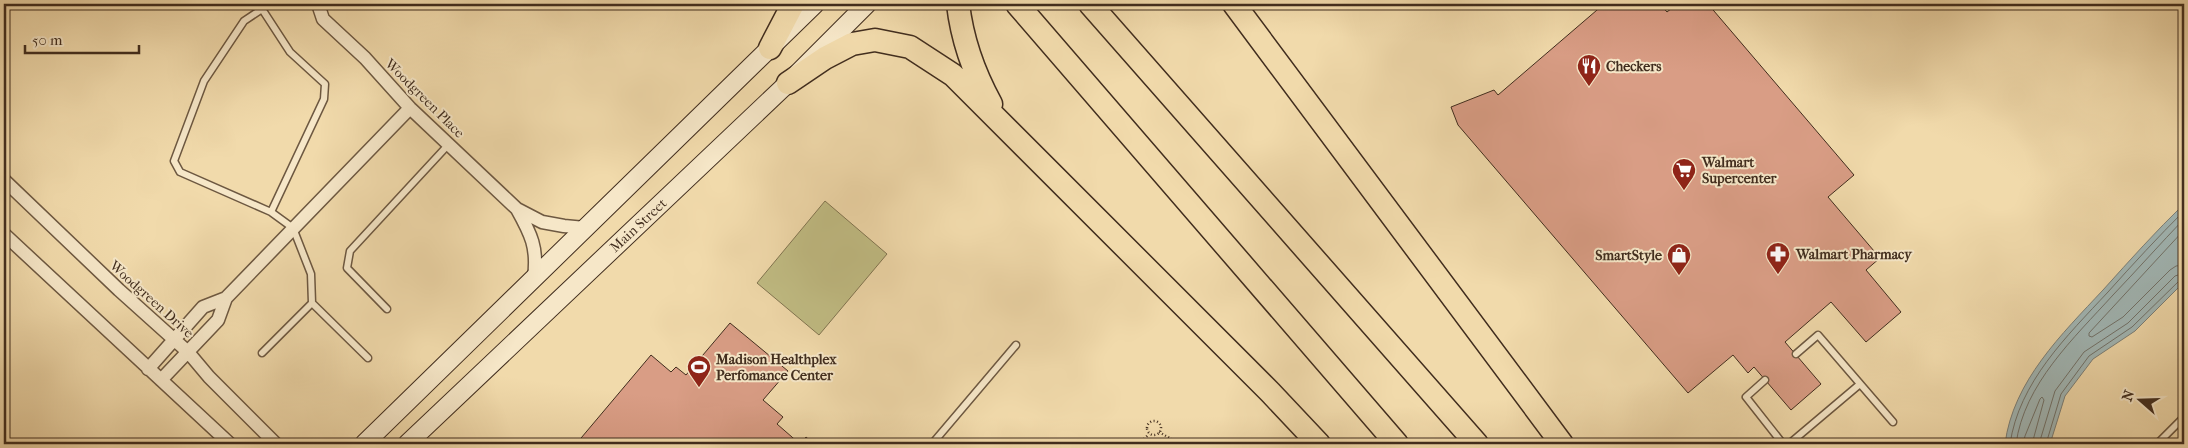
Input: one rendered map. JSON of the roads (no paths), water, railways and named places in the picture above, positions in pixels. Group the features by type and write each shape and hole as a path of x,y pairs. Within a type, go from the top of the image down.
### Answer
{"highway":[{"path":"770,48 793,4"},
{"path":"958,4 961,29 980,85 1004,127"},
{"path":"1017,4 1397,444"},
{"path":"1090,4 1477,444"},
{"path":"1234,4 1562,444"},
{"path":"788,83 825,58 852,44 875,40 910,47 953,75 1270,392 1319,444"}],"main road":[{"path":"364,444 815,4"},
{"name":"Main Street","path":"407,444 788,83 867,4"}],"street":[{"name":"Woodgreen Place","path":"318,4 323,19 365,58 410,108 517,209 542,222 585,228"},
{"path":"161,380 218,320 226,298 410,108"},
{"name":"Woodgreen Drive","path":"4,180 119,290 188,352 209,377 276,444"},
{"name":"Woodgreen Place","path":"517,209 534,246 536,261 534,277"},
{"path":"4,234 230,444"},
{"path":"148,369 203,307 226,298"}],"lane":[{"path":"271,212 324,99 325,84 290,52 261,6 244,21 204,81 174,161 180,172 271,212 293,228 311,274 312,303 368,358"},
{"path":"387,309 347,268 350,251 449,144"},
{"path":"262,353 312,303"},
{"path":"1796,354 1818,334 1893,422"},
{"path":"932,444 1016,345"},
{"path":"1765,380 1746,397 1783,444"},
{"path":"1789,444 1860,384"},
{"path":"2157,444 2184,417"}],"water":[{"path":"2184,204 2184,282 2135,331 2093,359 2065,396 2050,444 2005,444 2010,421 2018,400 2029,379 2056,341"}],"place":[{"name":"Checkers","path":"1589,87"},
{"name":"Walmart Supercenter","path":"1684,191"},
{"name":"Walmart Pharmacy","path":"1778,275"},
{"name":"SmartStyle","path":"1679,276"},
{"name":"Madison Healthplex Perfomance Center","path":"699,388"}]}
